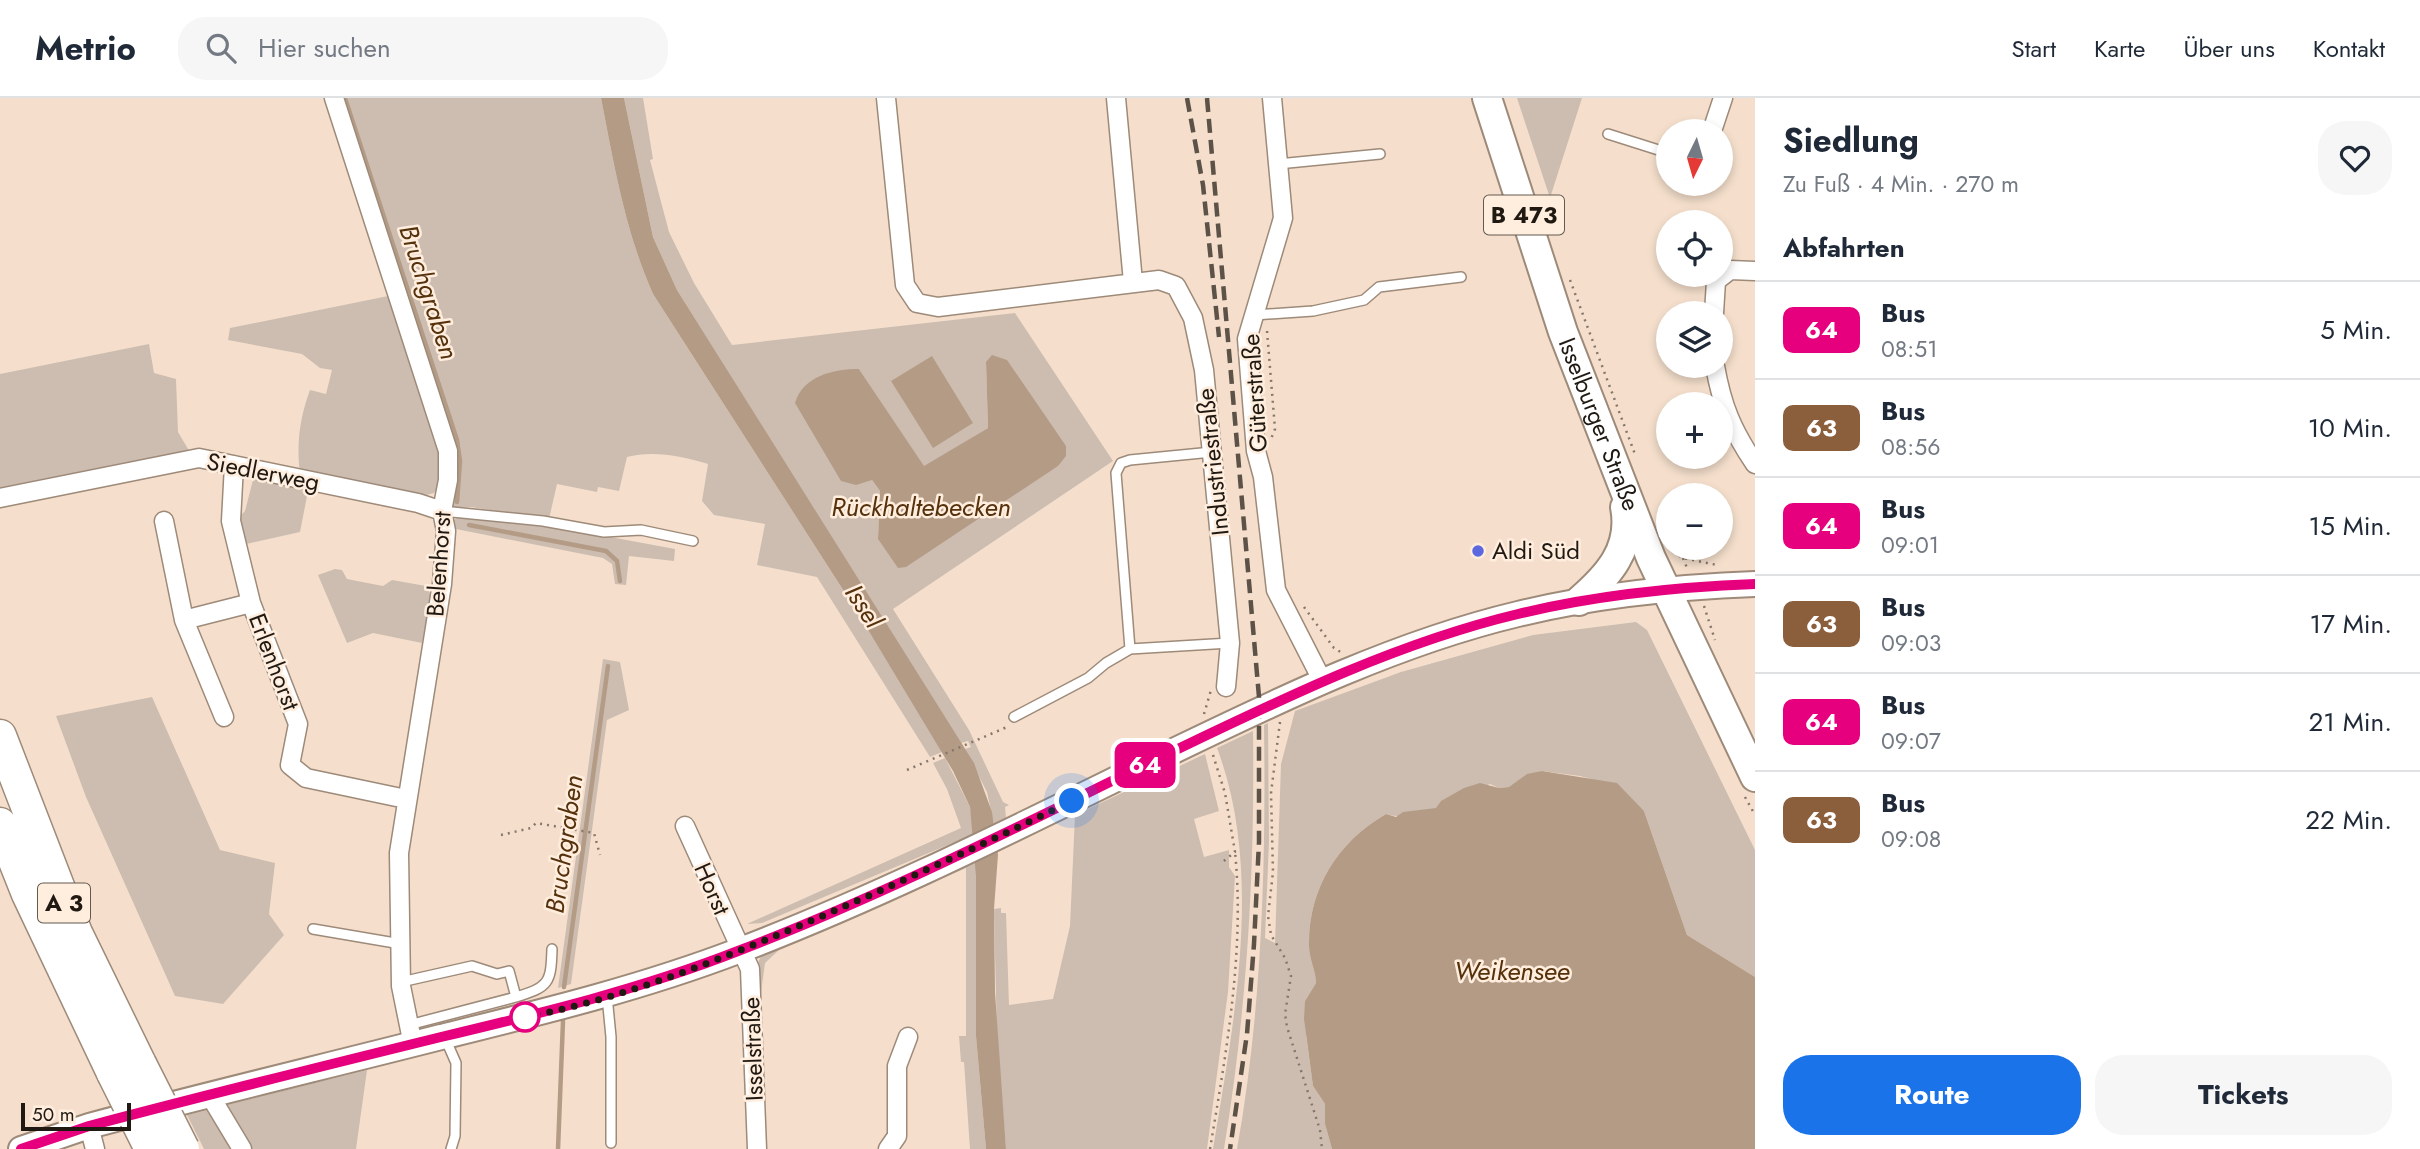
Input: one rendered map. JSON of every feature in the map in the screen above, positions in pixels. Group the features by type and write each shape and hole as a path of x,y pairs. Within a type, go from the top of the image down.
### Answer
{"highway":[{"name":"A 3","path":"0,736 127,1069 151,1149"},
{"name":"A 3","path":"0,824 28,894 127,1069 183,1149"}],"main road":[{"name":"Isselburger Straße","path":"1487,98 1563,332 1630,472 1664,589 1755,776"},
{"name":"B 473","path":"1579,601 1606,578 1624,545 1630,472"},
{"path":"21,1149 92,1137 209,1094 411,1035 444,1037 607,996 742,950 1008,832 1280,701 1415,645 1515,614 1579,601 1664,589 1755,584"}],"street":[{"name":"Belenhorst","path":"334,98 448,451 448,480 442,511 446,531 442,584 406,800 400,853 401,982 411,1035"},
{"name":"Industriestraße","path":"886,98 905,285 917,303 938,307 1159,280 1176,286 1193,318 1204,370 1230,643 1226,687"},
{"path":"1116,98 1133,282"},
{"name":"Güterstraße","path":"1272,98 1283,219 1260,315 1247,339 1256,451 1264,477 1272,568 1284,609 1323,682"},
{"path":"1716,119 1723,98"},
{"path":"1715,301 1716,281 1730,270 1755,271"},
{"path":"1717,378 1722,404 1737,438 1755,464"},
{"name":"Siedlerweg","path":"0,498 200,458 418,503 442,511"},
{"name":"Erlenhorst","path":"234,465 231,521 251,603 298,724 290,765 306,778 406,800"},
{"path":"164,521 184,620 224,717"},
{"name":"Erlenhorst","path":"184,620 251,603"},
{"name":"Horst","path":"685,826 734,938 742,950"},
{"name":"Isselstraße","path":"742,950 750,969 757,1149"},
{"path":"888,1149 897,1136 897,1066 908,1037"},
{"path":"209,1094 242,1149"}],"lane":[{"path":"1608,134 1656,149"},
{"path":"1278,164 1380,153"},
{"path":"1260,315 1313,311 1364,300 1379,288 1461,277"},
{"path":"1130,649 1116,473 1121,463 1130,460 1212,452"},
{"path":"442,511 494,515 604,532 641,530 693,541"},
{"path":"1014,717 1088,678 1106,663 1130,649 1230,643"},
{"path":"313,929 401,944"},
{"path":"411,1035 542,989 546,985 552,949"},
{"path":"401,982 472,966 497,974 509,971 516,997"},
{"path":"607,996 611,1037 611,1143"},
{"path":"444,1037 456,1062 455,1136 451,1149"}],"path":[{"path":"1567,272 1630,472"},
{"path":"1260,315 1275,429 1271,441"},
{"path":"1684,560 1711,620 1716,647"},
{"path":"1693,560 1717,565"},
{"path":"1298,598 1334,648 1348,657"},
{"path":"1210,1149 1222,1077 1235,957 1238,884 1226,793 1203,712 1210,691 1226,687"},
{"path":"1280,701 1271,793 1273,872 1268,916 1271,935 1285,958 1291,976 1285,1014 1287,1027 1320,1130 1322,1149"},
{"path":"907,770 1012,725 1014,717"},
{"path":"501,835 531,828 536,823 579,829 595,834 600,855"},
{"path":"1220,864 1235,852"}],"shaded area":[{"path":"338,98 601,98 628,222 653,294 856,610 942,752 930,757 817,577 757,565 765,524 714,515 702,501 708,464 668,455 627,457 619,491 598,487 597,492 557,484 549,519 471,507 452,508 449,503 454,452"},
{"path":"624,98 643,98 653,159 650,160 669,232 694,283 732,345 1015,313 1113,461 893,609 969,730 1003,802 1009,805 1005,807 1006,819 994,825 987,792 965,749 971,747 968,741 961,743 957,737 677,290 653,237","holes":["986,362 1058,466 878,539 880,491 872,480 859,369 924,467 988,428"]},
{"path":"1517,98 1582,98 1550,198"},
{"path":"393,295 441,439 443,479 434,493 419,497 300,473 301,420 310,390 326,394 332,370 320,368 302,354 228,340 230,328"},
{"path":"149,344 154,373 176,379 178,432 191,454 0,492 0,374"},
{"path":"254,476 309,486 300,532 242,545 236,520 245,511"},
{"path":"459,517 524,521 675,549 674,561 629,556 626,585 615,584 612,564 603,558 451,528 452,521"},
{"path":"335,569 342,570 347,579 383,586 392,580 426,586 431,595 422,643 373,633 347,643 318,575"},
{"path":"1636,622 1647,630 1755,850 1755,977 1687,935 1644,811 1610,784 1580,776 1542,771 1509,787 1499,788 1490,784 1425,812 1398,816 1386,814 1369,825 1340,853 1320,887 1310,925 1309,951 1316,983 1305,1001 1306,1035 1313,1086 1325,1104 1325,1124 1332,1149 1237,1149 1252,1044 1261,938 1264,725 1268,723 1269,841 1265,938 1275,943 1281,764 1295,711 1401,672 1533,635"},
{"path":"603,659 620,662 629,710 607,720 571,984 558,988"},
{"path":"152,697 220,850 275,863 269,914 284,935 223,1004 175,996 86,797 56,716"},
{"path":"1253,731 1253,836 1244,993 1224,1149 1213,1149 1236,999 1242,896 1239,845 1231,796 1217,748"},
{"path":"1205,754 1219,811 1194,819 1204,857 1229,850 1229,867 1235,876 1228,992 1207,1149 1006,1149 997,1038 994,909 1001,908 1001,913 1006,913 1009,1005 1053,999 1070,926 1075,815"},
{"path":"945,758 970,807 974,834 762,923 747,924 961,828 947,789 933,763"},
{"path":"976,861 976,1036 986,1149 970,1149 964,1062 961,1062 959,1036 966,1036 966,868 779,950 765,963 761,993 758,962 763,953"},
{"path":"367,1070 356,1149 248,1149 222,1106"},
{"path":"212,1109 236,1149 204,1149 187,1115"}],"water":[{"name":"Issel","path":"601,98 624,98 653,237 677,290 974,763 992,812 998,855 994,909 995,992 1006,1149 986,1149 976,1036 976,876 970,807 953,771 856,610 653,294 628,222"},
{"name":"Rückhaltebecken","path":"992,355 1007,360 1066,446 1066,456 1058,466 906,567 898,568 878,539 880,491 872,480 856,485 841,481 795,403 799,394 812,380 829,373 859,369 924,466 988,428 986,362"},
{"path":"932,356 973,423 933,448 891,381"},
{"name":"Weikensee","path":"1542,771 1617,783 1644,811 1687,935 1755,977 1755,1149 1332,1149 1325,1124 1325,1104 1313,1086 1304,1019 1305,1001 1316,983 1309,951 1310,925 1320,887 1329,870 1353,839 1386,814 1396,817 1403,812 1436,808 1441,801 1464,788 1480,783 1499,788 1509,787 1527,774"}],"waterway":[{"name":"Bruchgraben","path":"345,98 457,440 460,461 457,502"},
{"name":"Bruchgraben","path":"469,525 606,551 617,561 620,581"},
{"name":"Bruchgraben","path":"564,987 608,666"},
{"name":"Bruchgraben","path":"558,1149 563,1021"}],"railway":[{"path":"1187,98 1203,185 1219,337"},
{"path":"1207,98 1259,697 1259,842 1254,944 1247,1034 1230,1149"}],"bus line":[{"name":"64","path":"21,1149 89,1126 209,1094 576,1005 661,980 742,950 845,906 1008,832 1259,711 1345,672 1415,645 1515,614 1579,601 1664,589 1755,584"}],"place":[{"name":"Aldi Süd","path":"1478,551"}],"route":[{"path":"525,1017 661,980 742,950 868,896 1072,801"}]}
